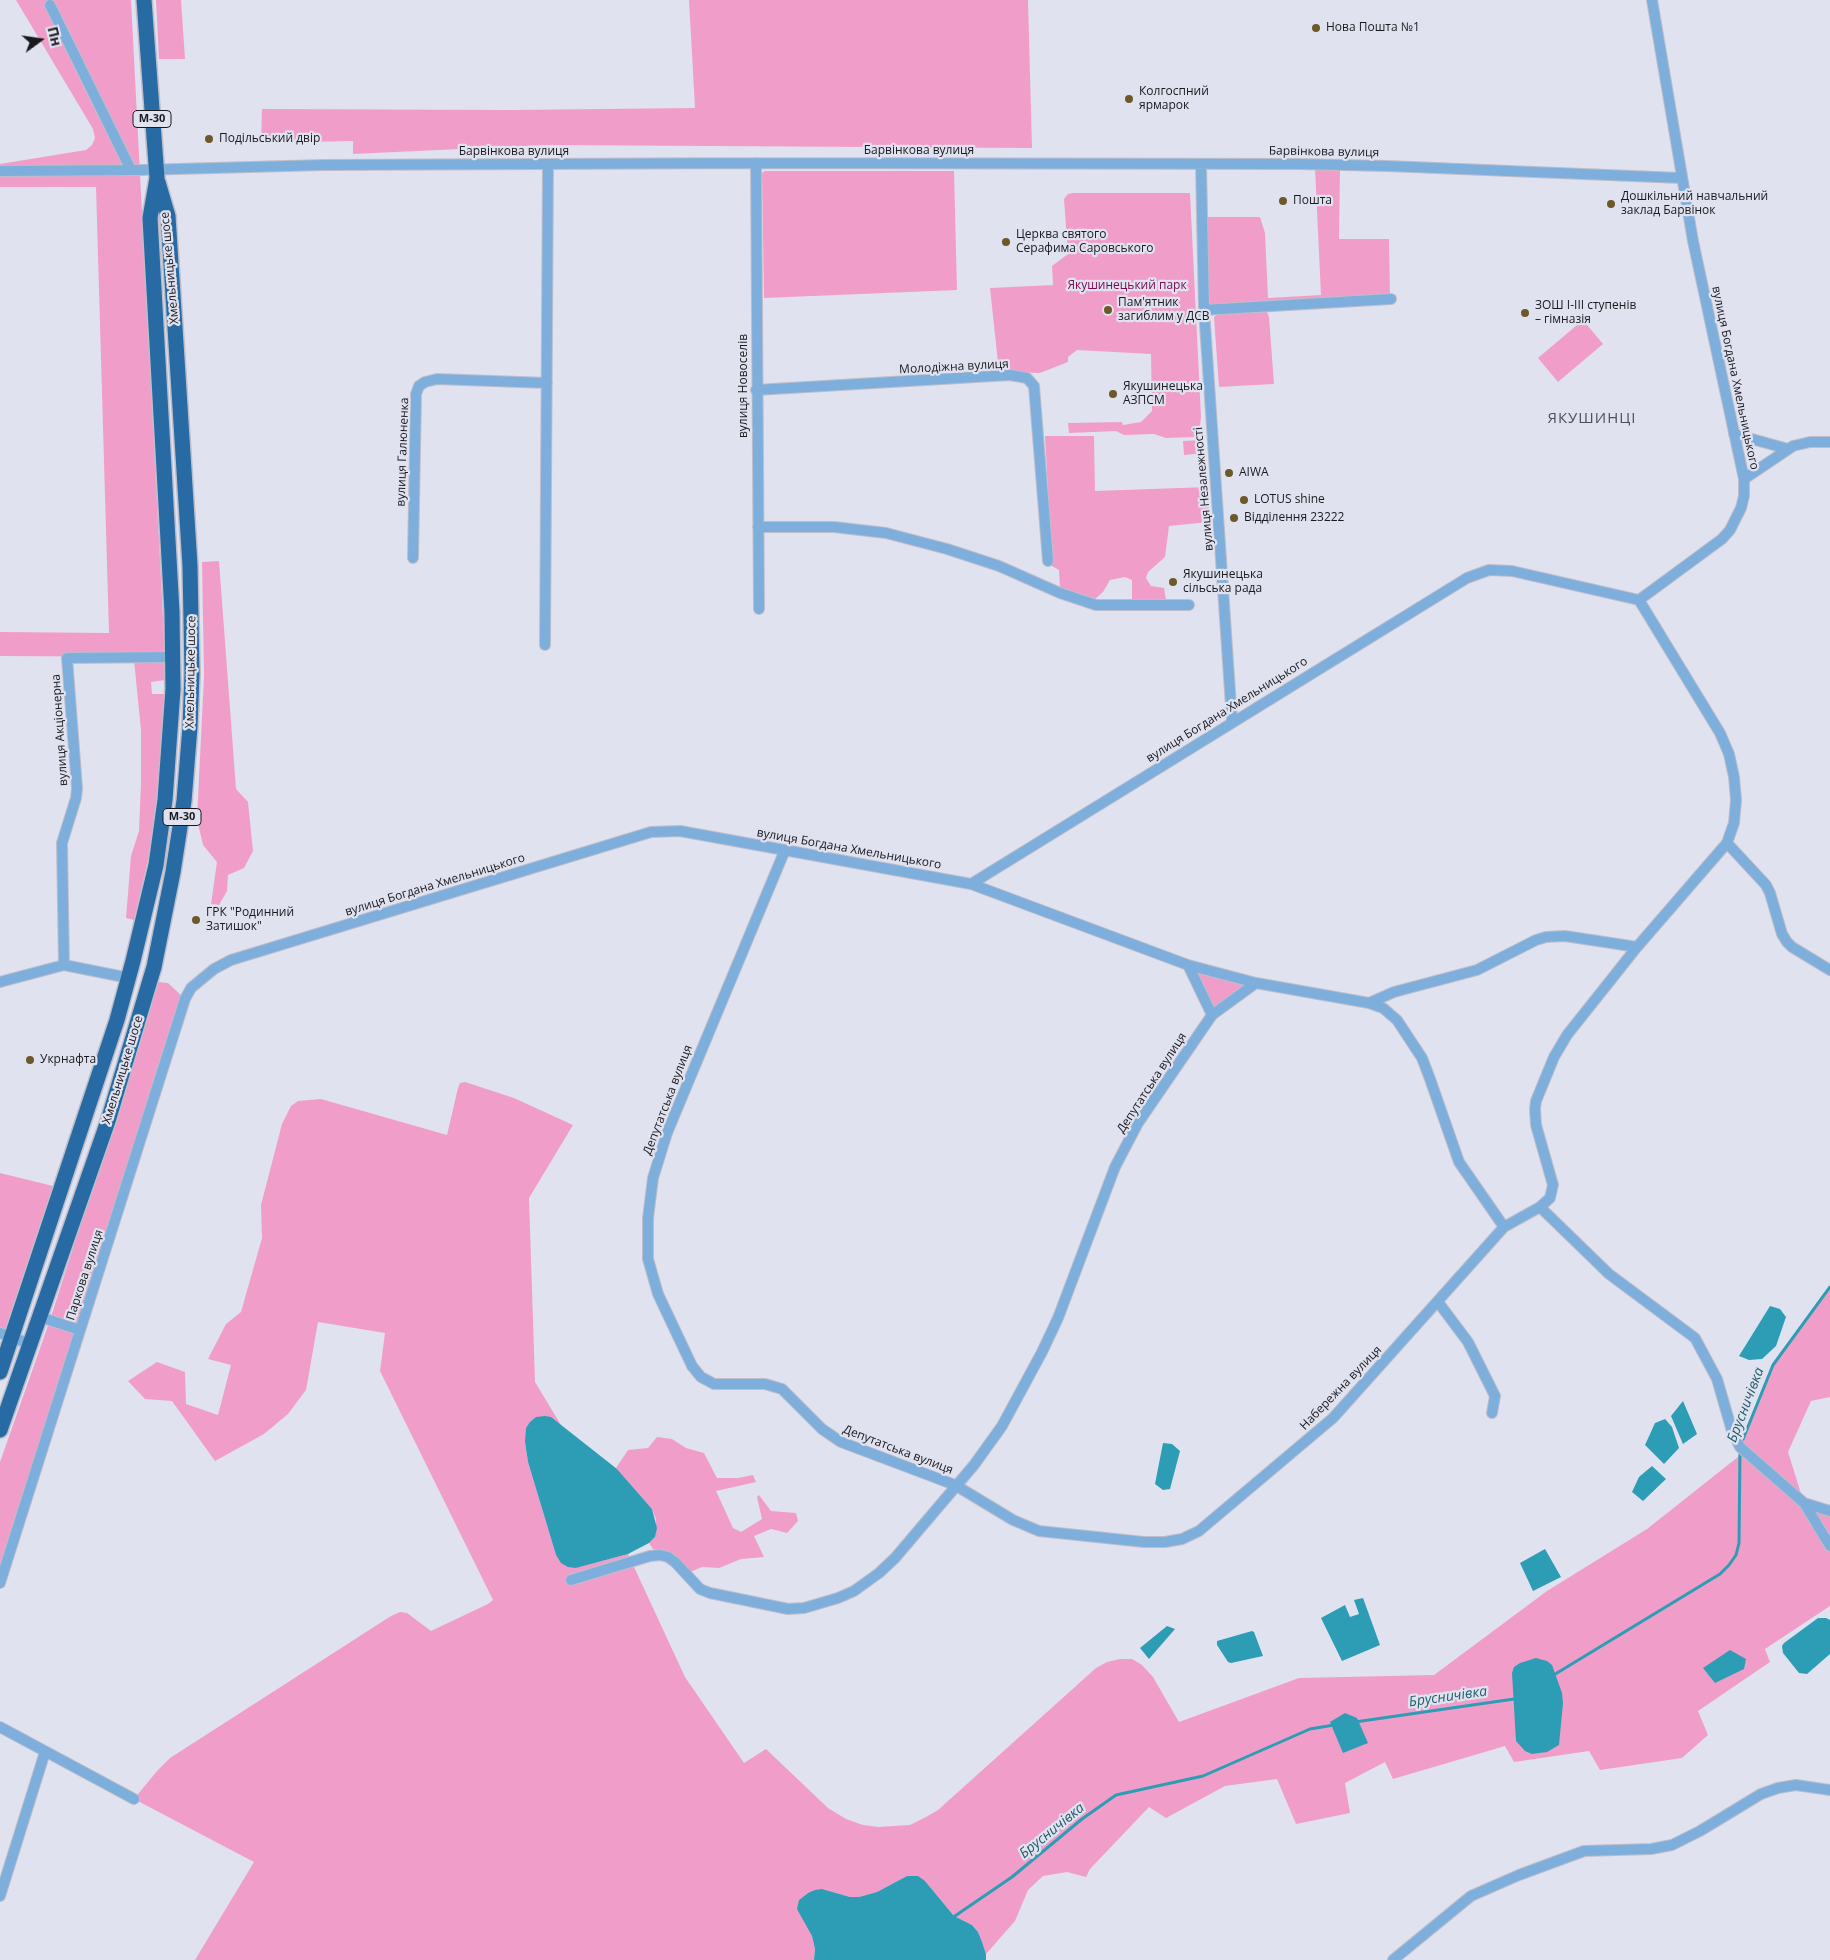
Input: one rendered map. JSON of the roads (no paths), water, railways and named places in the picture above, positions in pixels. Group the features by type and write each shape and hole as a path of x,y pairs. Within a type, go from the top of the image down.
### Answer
{"highway":[{"name":"М-30","path":"144,0 156,174"},
{"name":"Хмельницьке шосе","path":"0,1372 6,1335 87,1114 128,978 156,865 161,836 171,726 174,657 171,568 150,218 156,174"},
{"name":"Хмельницьке шосе","path":"0,1430 108,1121 154,967 173,872 184,801 192,673 190,566 168,216 156,174"},
{"path":"128,978 149,984"}],"street":[{"name":"вулиця Богдана Хмельницького","path":"201,979 231,960 651,832 680,831 971,884 1232,721 1478,573 1489,570 1512,571 1639,600 1722,539 1730,530 1741,508 1744,496 1744,479 1681,178 1652,0"},
{"path":"50,5 131,170"},
{"name":"Барвінкова вулиця","path":"0,171 131,170 156,174 324,165 756,162 1387,166 1681,178"},
{"name":"вулиця Новоселів","path":"756,162 756,390 759,609"},
{"path":"545,645 548,164"},
{"name":"вулиця Незалежності","path":"1201,165 1204,310 1232,721"},
{"path":"1204,310 1390,300"},
{"name":"Молодіжна вулиця","path":"756,390 1010,375 1027,378 1034,386 1048,562"},
{"name":"вулиця Галюненка","path":"413,558 416,394 419,386 425,382 437,379 547,384"},
{"path":"1734,434 1788,449"},
{"path":"1744,479 1788,449 1810,442 1830,442"},
{"path":"758,527 842,528 886,533 906,537 999,566 1060,593 1096,605 1189,605"},
{"path":"1639,600 1720,733 1727,748 1734,777 1736,800 1734,823 1727,843 1637,947 1560,1045 1554,1056 1536,1101 1536,1125 1553,1185 1550,1198 1540,1207 1609,1274 1695,1338 1716,1378 1732,1431 1740,1447 1804,1503 1830,1546"},
{"name":"вулиця Акціонерна","path":"64,965 62,844 76,798 77,788 67,658 174,657"},
{"path":"1727,843 1766,885 1774,902 1782,934 1786,942 1830,970"},
{"name":"Депутатська вулиця","path":"785,850 658,1159 650,1197 647,1239 648,1259 653,1280 664,1308 692,1366 707,1381 720,1385 765,1384 777,1386 790,1395 822,1429 841,1442 955,1486"},
{"path":"971,884 1188,965 1256,983 1368,1003 1391,1014 1402,1027 1422,1058 1458,1162 1504,1227"},
{"path":"1368,1003 1394,992 1477,970 1536,940 1546,937 1565,936 1637,947"},
{"path":"0,982 64,965 128,978"},
{"path":"1188,965 1212,1015"},
{"name":"Паркова вулиця","path":"0,1583 185,999 191,988 201,979"},
{"name":"Депутатська вулиця","path":"571,1580 650,1556 660,1555 668,1557 675,1562 700,1588 710,1593 788,1608 811,1606 838,1598 854,1591 879,1573 895,1558 984,1453 1002,1426 1042,1352 1069,1292 1095,1216 1115,1167 1138,1123 1212,1015 1256,983"},
{"name":"Набережна вулиця","path":"955,1486 1013,1520 1039,1531 1144,1542 1165,1542 1182,1539 1199,1531 1333,1418 1504,1227 1540,1207"},
{"path":"1438,1302 1468,1342 1495,1396 1492,1413"},
{"path":"40,1317 80,1330"},
{"path":"6,1335 30,1344"},
{"path":"1804,1503 1830,1511"},
{"path":"0,1727 134,1799"},
{"path":"0,1896 45,1752"},
{"path":"1393,1960 1471,1896 1519,1875 1584,1851 1651,1849 1672,1845 1700,1831 1761,1794 1778,1788 1796,1785 1830,1790"}],"water":[{"path":"1770,1306 1780,1309 1786,1317 1776,1346 1762,1359 1749,1360 1739,1356"},
{"path":"1683,1401 1697,1434 1683,1444 1671,1416"},
{"path":"536,1417 551,1417 617,1469 652,1509 657,1528 655,1537 649,1543 628,1554 576,1568 568,1567 561,1563 556,1555 528,1462 525,1442 526,1428 530,1422"},
{"path":"1665,1419 1672,1427 1679,1448 1664,1464 1645,1445 1655,1423"},
{"path":"1163,1443 1172,1444 1180,1451 1170,1489 1163,1490 1155,1484"},
{"path":"1652,1466 1666,1479 1643,1501 1632,1492 1639,1477"},
{"path":"1545,1549 1561,1577 1533,1591 1520,1563"},
{"path":"1363,1598 1380,1645 1342,1661 1321,1618 1345,1605 1350,1617 1359,1614 1354,1600"},
{"path":"1818,1618 1830,1620 1830,1654 1807,1674 1799,1673 1783,1653 1782,1646"},
{"path":"1167,1626 1175,1629 1149,1659 1140,1648"},
{"path":"1252,1631 1263,1656 1228,1662 1217,1645 1217,1641"},
{"path":"1730,1650 1746,1659 1744,1669 1715,1683 1703,1668"},
{"path":"1536,1658 1547,1661 1552,1665 1562,1693 1563,1703 1559,1745 1547,1752 1532,1754 1525,1751 1516,1741 1512,1673 1514,1667 1520,1663"},
{"path":"1345,1713 1357,1718 1368,1743 1343,1753 1330,1722"},
{"path":"907,1876 918,1876 925,1881 954,1916 972,1925 978,1932 982,1942 986,1960 814,1960 815,1949 812,1936 797,1909 799,1900 808,1893 822,1889 850,1897 859,1897 877,1892"}],"waterway":[{"name":"Брусничівка","path":"1741,1444 1773,1365 1830,1287"},
{"name":"Брусничівка","path":"1552,1676 1720,1574 1729,1565 1736,1555 1739,1543 1740,1450"},
{"name":"Брусничівка","path":"1355,1722 1514,1699 1517,1697"},
{"name":"Брусничівка","path":"952,1918 1012,1877 1082,1819 1116,1795 1203,1776 1310,1729 1334,1725"}],"place":[{"name":"Нова Пошта №1","path":"1316,28"},
{"name":"Колгоспний ярмарок","path":"1129,99"},
{"name":"Подільський двір","path":"209,139"},
{"name":"Пошта","path":"1283,201"},
{"name":"Дошкільний навчальний заклад Барвінок","path":"1611,204"},
{"name":"Церква святого Серафима Саровського","path":"1006,242"},
{"name":"Пам'ятник загиблим у ДСВ","path":"1108,310"},
{"name":"ЗОШ І-ІІІ ступенів – гімназія","path":"1525,313"},
{"name":"Якушинецька АЗПСМ","path":"1113,394"},
{"name":"AIWA","path":"1229,473"},
{"name":"LOTUS shine","path":"1244,500"},
{"name":"Відділення 23222","path":"1234,518"},
{"name":"Якушинецька сільська рада","path":"1173,582"},
{"name":"ГРК \"Родинний Затишок\"","path":"196,920"},
{"name":"Укрнафта","path":"30,1060"}],"district":[{"name":"ЯКУШИНЦІ","path":"1592,419"}],"park label":[{"name":"Якушинецький парк","path":"1127,286"}]}
